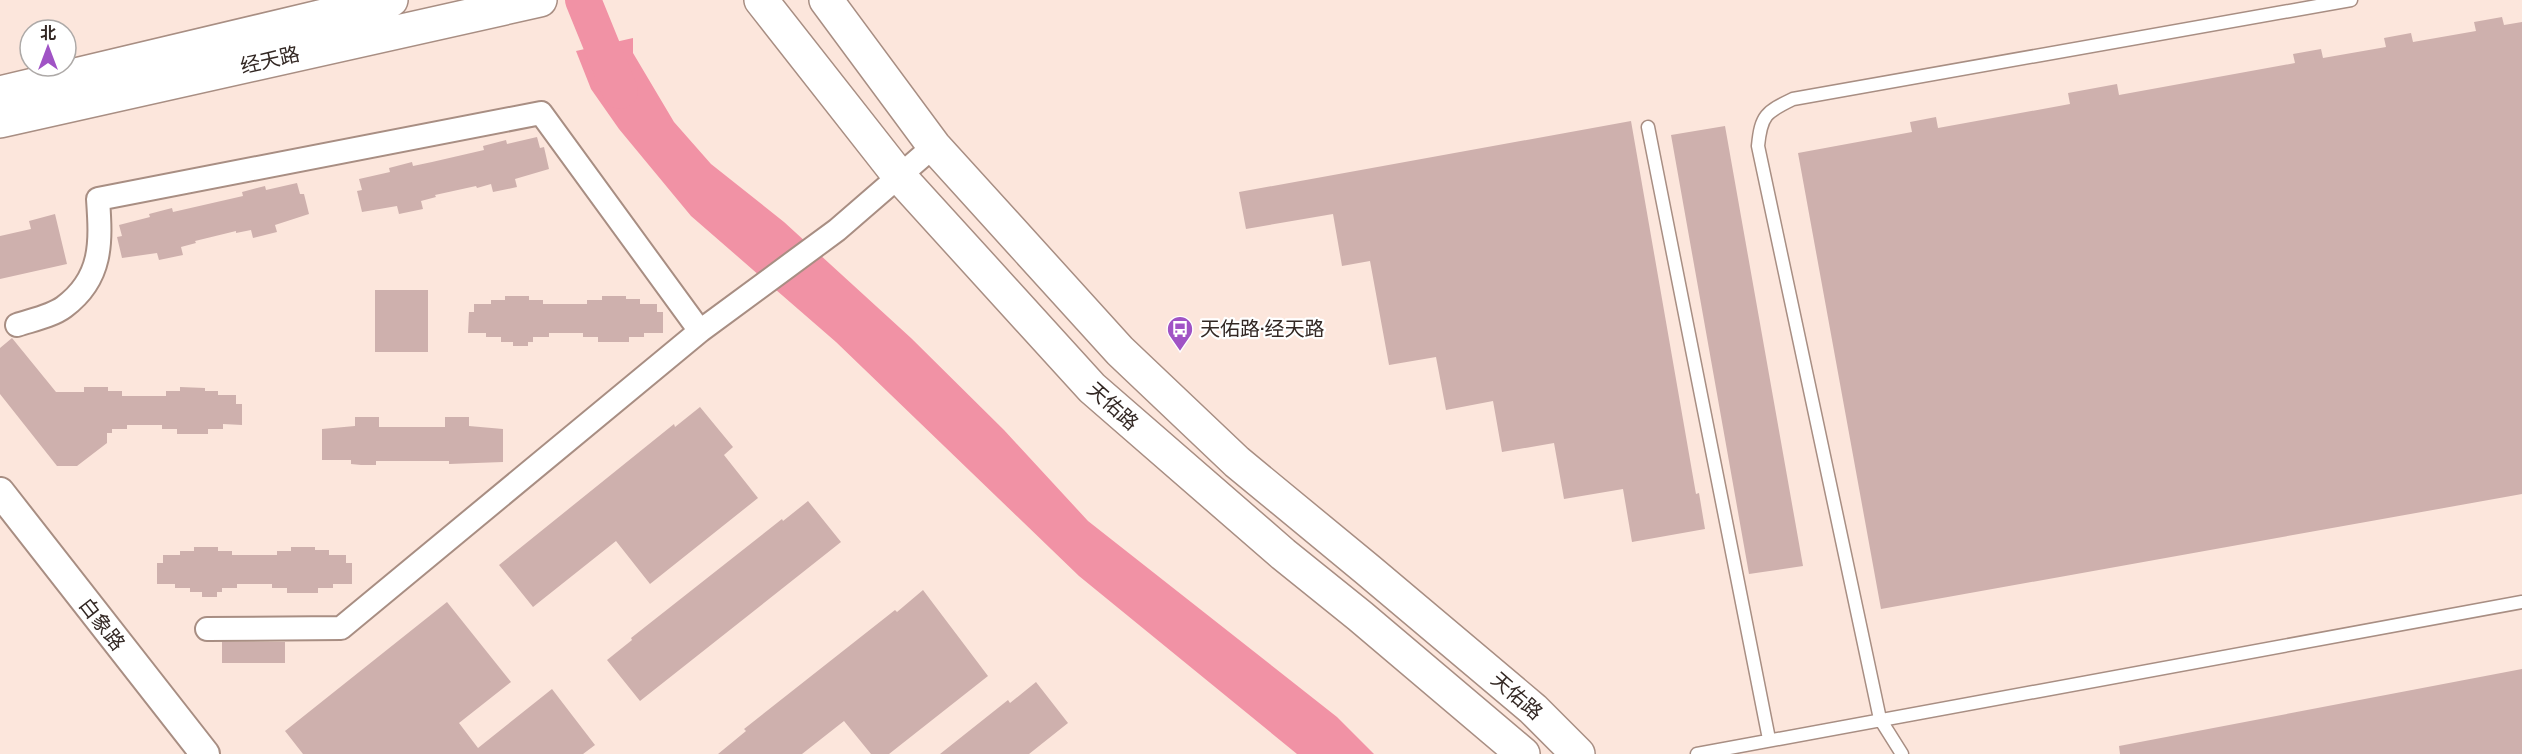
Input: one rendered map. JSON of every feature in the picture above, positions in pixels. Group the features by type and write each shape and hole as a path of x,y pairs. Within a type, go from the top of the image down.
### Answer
{"main road":[{"name":"经天路","path":"0,121 391,0"},
{"name":"经天路","path":"0,93 199,61 540,0"},
{"name":"天佑路","path":"761,0 900,177 1092,388 1283,554 1523,754"},
{"name":"天佑路","path":"826,0 934,147 1120,351 1237,462 1533,709 1578,754"},
{"path":"0,81 199,61"},
{"path":"0,138 57,123 199,61"}],"street":[{"path":"17,325 63,308 88,283 101,243 98,199 541,112 700,331"},
{"path":"207,629 341,628 700,331 837,230 934,147"},
{"name":"白象路","path":"0,492 205,754"}],"lane":[{"path":"1902,754 1880,719 1758,146 1760,124 1769,111 1793,99 2351,0"},
{"path":"1648,127 1769,739"},
{"path":"1697,754 2522,602"}],"shaded area":[{"path":"633,38 633,53 674,122 711,164 784,222 911,338 1004,430 1088,521 1337,717 1374,754 1297,754 1079,576 836,342 691,216 619,129 591,89 576,51"}],"building":[{"path":"2502,17 2504,25 2522,22 2522,494 1881,609 1798,153 1912,132 1910,122 1936,117 1938,128 2070,104 2068,93 2117,84 2119,95 2295,63 2293,54 2321,49 2323,58 2386,47 2384,38 2411,33 2413,42 2476,31 2474,22"},
{"path":"1631,121 1696,494 1699,493 1705,529 1632,542 1623,489 1564,499 1554,443 1502,452 1493,401 1446,410 1436,357 1389,365 1370,261 1342,266 1333,214 1246,229 1239,192"},
{"path":"1725,126 1803,566 1749,574 1671,135"},
{"path":"537,137 540,148 544,147 549,169 515,179 517,187 493,192 491,184 435,195 436,197 421,201 423,209 399,214 397,206 362,212 357,191 362,190 359,179 390,172 389,168 412,162 413,166 484,150 483,146 506,140 507,144"},
{"path":"297,183 300,194 304,194 309,214 275,225 277,232 253,238 251,230 236,233 236,231 195,241 196,243 181,247 183,255 159,260 157,253 122,258 117,237 122,236 119,225 150,217 149,214 172,208 173,212 243,196 242,192 265,186 266,190"},
{"path":"55,214 67,264 0,279 0,236 31,229 29,221"},
{"path":"375,290 428,290 428,352 375,352"},
{"path":"505,296 529,296 529,300 543,300 543,304 587,304 587,300 602,300 602,296 626,296 626,299 640,299 640,304 657,304 657,312 663,312 663,333 644,333 644,337 629,337 629,342 598,342 598,337 583,337 583,333 549,333 549,337 533,337 533,342 528,342 528,346 513,346 513,342 501,342 501,337 486,337 486,333 468,333 469,312 474,312 474,304 491,304 491,300 505,300"},
{"path":"12,338 56,392 84,392 84,387 108,387 108,391 122,391 122,396 166,396 166,391 180,391 180,387 205,388 205,391 218,391 218,395 236,395 236,404 242,404 242,425 223,424 223,429 208,429 208,434 177,434 177,429 162,429 162,425 127,425 127,429 112,429 112,433 107,433 107,443 77,466 57,466 0,394 0,348"},
{"path":"700,407 733,447 724,455 758,498 650,584 616,541 533,607 499,565 674,424 675,427"},
{"path":"355,417 379,417 379,427 445,427 445,417 469,417 469,426 503,429 503,462 449,464 449,461 376,461 376,465 361,465 351,464 351,460 322,460 322,429 355,426"},
{"path":"808,501 841,542 640,701 607,660 632,640 631,638"},
{"path":"194,547 218,547 218,551 232,551 232,555 277,555 277,551 291,551 291,547 315,547 315,550 329,550 329,555 346,555 346,563 352,563 352,584 333,584 333,588 318,588 318,593 287,593 287,588 272,588 272,584 237,584 237,588 222,588 222,592 217,592 217,597 202,597 202,592 190,592 190,588 175,588 175,584 157,584 157,563 163,563 163,555 180,555 180,551 194,551"},
{"path":"923,590 988,676 889,754 871,754 844,721 802,754 718,754 746,731 744,729"},
{"path":"447,602 511,682 459,723 478,748 552,689 595,745 583,754 303,754 285,731"},
{"path":"222,642 285,642 285,663 222,663"},
{"path":"2522,669 2522,754 2120,754 2119,746"},
{"path":"1036,682 1068,723 1029,754 940,754 1008,700 1010,703"}],"waterway":[{"path":"583,0 620,91"}],"place":[{"name":"天佑路·经天路","path":"1180,352"}]}
